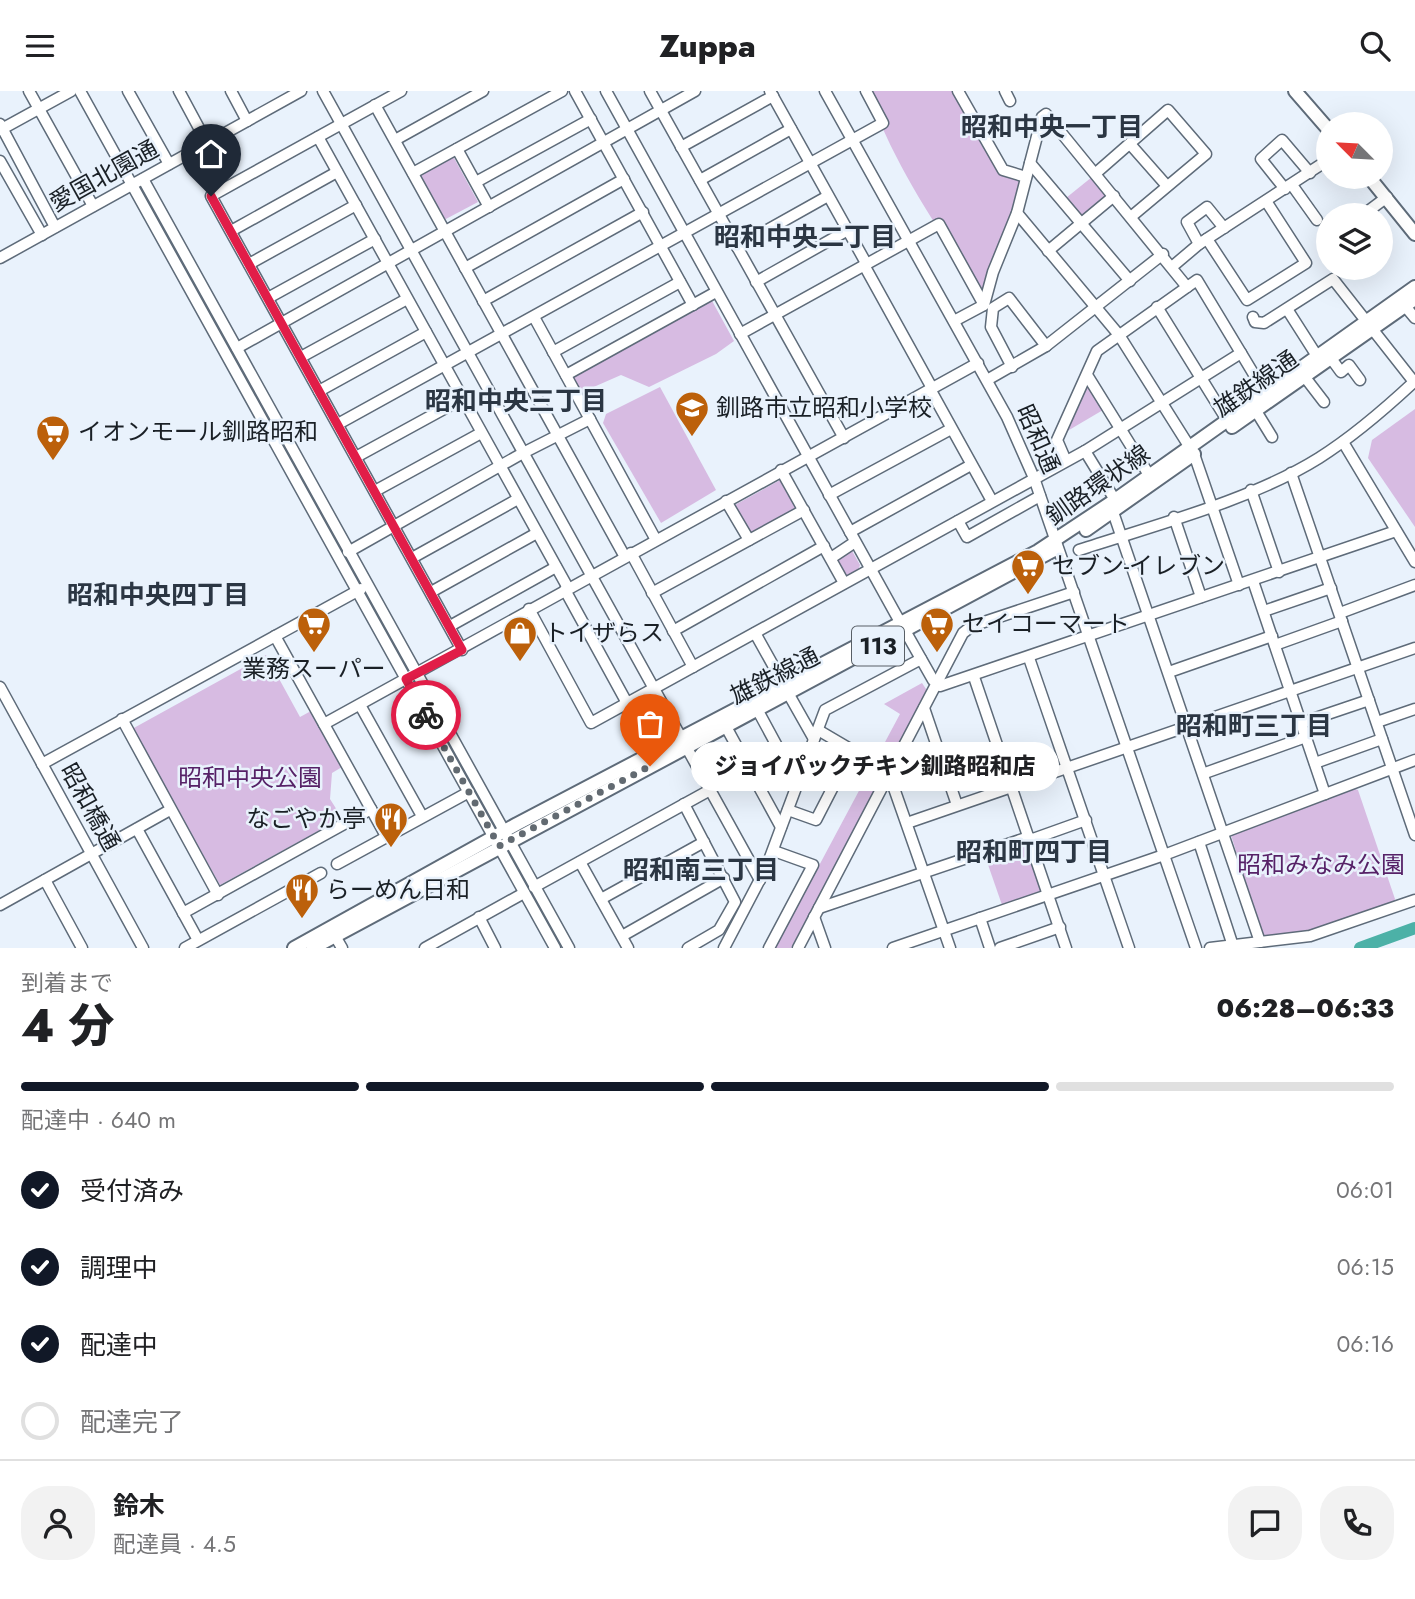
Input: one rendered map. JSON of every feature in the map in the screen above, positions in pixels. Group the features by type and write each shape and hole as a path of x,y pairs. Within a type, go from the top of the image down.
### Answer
{"main road":[{"path":"1295,91 1316,115"},
{"path":"1380,189 1415,234"},
{"name":"113","path":"1368,325 1415,286"},
{"name":"雄鉄線通","path":"294,948 1057,544 1192,450 1256,411 1304,376 1324,356 1368,325 1410,302"},
{"name":"釧路環状線","path":"1114,506 1149,475 1192,450 1227,420 1324,356"},
{"name":"雄鉄線通","path":"684,742 757,709 786,689"},
{"name":"雄鉄線通","path":"313,948 501,839"}],"street":[{"path":"29,91 93,206"},
{"path":"55,227 1,128 71,91"},
{"path":"80,91 469,792 534,887 569,948"},
{"path":"128,91 169,164"},
{"path":"179,91 207,143"},
{"path":"231,91 247,121"},
{"name":"愛国北園通","path":"1,256 247,121 286,95 301,91"},
{"path":"323,91 760,880"},
{"path":"401,91 211,196 462,650"},
{"path":"395,140 483,91"},
{"path":"413,173 562,91"},
{"path":"575,91 693,305"},
{"path":"606,91 936,684 943,687 974,677 1396,531"},
{"path":"650,91 844,438"},
{"path":"237,348 695,91"},
{"name":"昭和通","path":"825,91 978,363 1034,478 1196,948"},
{"path":"338,424 883,123 866,91"},
{"path":"958,91 1003,170 1026,177"},
{"path":"681,147 772,94 848,230 951,429 992,501"},
{"path":"375,106 557,436 652,593 693,667"},
{"path":"1096,173 1168,110 1206,154 1132,216"},
{"path":"954,321 984,305 993,272 1017,213 1042,117 1046,114 1173,266 1187,287"},
{"path":"476,182 591,119"},
{"path":"700,180 791,129"},
{"path":"318,137 556,566 627,703"},
{"path":"1310,173 1282,140 1261,159 1316,219"},
{"path":"1130,144 1167,186"},
{"path":"457,149 489,207"},
{"path":"0,161 42,235"},
{"path":"1030,163 1130,281"},
{"path":"1173,266 1203,241 1316,168"},
{"path":"231,231 337,172"},
{"path":"143,179 416,673 501,839 524,893 555,948"},
{"path":"465,268 624,179"},
{"path":"737,247 828,196"},
{"path":"1048,251 1114,196"},
{"path":"1379,203 1387,197"},
{"path":"1224,228 1207,207 1187,222 1247,300 1306,263 1266,201"},
{"path":"249,264 356,205"},
{"path":"483,301 643,212"},
{"path":"1017,213 1119,335 1192,450 1239,585"},
{"path":"740,334 939,224 984,305"},
{"path":"756,282 848,230"},
{"path":"268,298 375,239"},
{"path":"987,380 1046,346 1163,254"},
{"path":"1079,550 1212,505 1291,473 1343,442 1414,381 1333,279 1264,323 1255,322 1253,317"},
{"path":"1066,461 1057,440 1097,351 1197,280 1265,393"},
{"path":"553,352 680,282"},
{"path":"566,375 716,292"},
{"path":"1013,367 991,327 993,308 1009,297 1046,346"},
{"path":"301,357 407,299"},
{"path":"1410,302 1415,318"},
{"path":"1157,307 1227,420"},
{"path":"1287,309 1340,372 1349,365 1360,380"},
{"path":"534,317 656,540"},
{"path":"319,391 426,332"},
{"path":"529,610 591,723 1085,451 1241,353"},
{"path":"324,724 978,363"},
{"path":"1087,375 1149,475"},
{"path":"1304,376 1324,403"},
{"path":"356,457 462,399"},
{"path":"1256,411 1272,437"},
{"path":"348,551 523,453 590,419"},
{"path":"829,495 951,429"},
{"path":"375,491 481,433"},
{"path":"1343,442 1415,562"},
{"path":"1085,451 1114,506 1261,942"},
{"path":"831,558 853,537 971,465"},
{"path":"781,470 844,583"},
{"path":"1291,473 1392,769 1413,821 1415,835"},
{"path":"1251,490 1279,572"},
{"path":"958,521 967,537 1040,496"},
{"path":"412,558 518,499"},
{"path":"726,501 749,540"},
{"path":"652,593 804,510"},
{"path":"1174,517 1201,597"},
{"path":"431,592 537,533"},
{"path":"673,631 824,546"},
{"path":"450,626 556,566"},
{"path":"1253,580 1325,795"},
{"path":"1169,671 1341,617 1415,585"},
{"path":"43,764 368,586"},
{"path":"1264,611 1331,588"},
{"path":"797,948 963,633 972,626 1074,592"},
{"path":"755,633 786,689 816,734 852,750 816,820 788,810"},
{"path":"275,636 386,836"},
{"path":"907,823 1415,648"},
{"path":"1029,657 1129,948"},
{"path":"724,948 774,851 825,710 921,659"},
{"path":"974,677 1066,948"},
{"name":"昭和橋通","path":"0,687 143,948"},
{"path":"1301,723 1369,700"},
{"path":"360,705 422,816"},
{"path":"924,708 957,805"},
{"path":"757,709 797,783"},
{"path":"1377,722 1415,709"},
{"path":"122,719 218,895"},
{"path":"725,725 781,827"},
{"path":"1205,773 1306,737"},
{"path":"1315,763 1382,739"},
{"path":"893,948 1164,855 1415,761"},
{"path":"889,773 950,948"},
{"path":"534,887 709,790"},
{"path":"337,864 469,792"},
{"path":"684,804 735,902 719,930 688,948"},
{"path":"183,913 371,809"},
{"path":"0,905 170,810"},
{"path":"817,912 1086,820"},
{"path":"137,829 198,940"},
{"path":"601,899 704,842"},
{"path":"1199,842 1233,946"},
{"path":"769,948 813,865 774,851"},
{"path":"580,862 628,948"},
{"path":"185,948 321,873"},
{"path":"622,936 724,878"},
{"path":"45,880 82,948"},
{"path":"425,948 524,893"},
{"path":"1210,948 1310,936 1415,900"},
{"path":"817,912 825,948"},
{"path":"479,918 495,948"},
{"path":"979,918 990,948"},
{"path":"1000,948 1060,927"},
{"path":"335,936 342,948"}],"green space":[{"path":"868,91 955,91 1001,173 1023,178 985,292 981,293 903,170"},
{"path":"453,156 478,202 444,220 419,175"},
{"path":"1092,177 1108,196 1082,217 1066,198"},
{"path":"711,299 734,341 716,354 649,387 621,375 580,393 569,375"},
{"path":"1085,386 1091,386 1103,410 1064,433"},
{"path":"660,387 716,490 661,523 603,423 606,414"},
{"path":"1415,409 1415,527 1368,458 1372,440"},
{"path":"782,479 798,507 749,534 733,506"},
{"path":"851,549 860,565 858,571 845,577 835,558"},
{"name":"昭和中央公園","path":"266,655 300,717 311,711 342,767 332,773 330,799 342,818 220,885 132,729"},
{"path":"922,683 928,692 791,948 775,948 900,714 884,704"},
{"name":"昭和みなみ公園","path":"1358,790 1394,902 1308,931 1266,938 1262,935 1231,835"},
{"path":"1025,841 1043,891 1002,905 985,856"}],"waterway":[{"path":"1360,948 1415,928"}],"way so far":[{"path":"426,715 499,846 650,766"}],"place":[{"name":"釧路市立昭和小学校","path":"692,438"},
{"name":"イオンモール釧路昭和","path":"53,462"},
{"name":"セブン-イレブン","path":"1028,596"},
{"name":"業務スーパー","path":"314,654"},
{"name":"セイコーマート","path":"937,654"},
{"name":"トイザらス","path":"520,663"},
{"name":"ジョイパックチキン釧路昭和店","path":"650,766"},
{"name":"なごやか亭","path":"391,849"},
{"name":"らーめん日和","path":"302,920"}],"district":[{"name":"昭和中央一丁目","path":"1052,127"},
{"name":"昭和中央二丁目","path":"805,237"},
{"name":"昭和中央三丁目","path":"516,401"},
{"name":"昭和中央四丁目","path":"158,595"},
{"name":"昭和町三丁目","path":"1254,726"},
{"name":"昭和町四丁目","path":"1034,852"},
{"name":"昭和南三丁目","path":"701,870"}],"route":[{"path":"211,196 462,650 406,679 426,715"}]}
